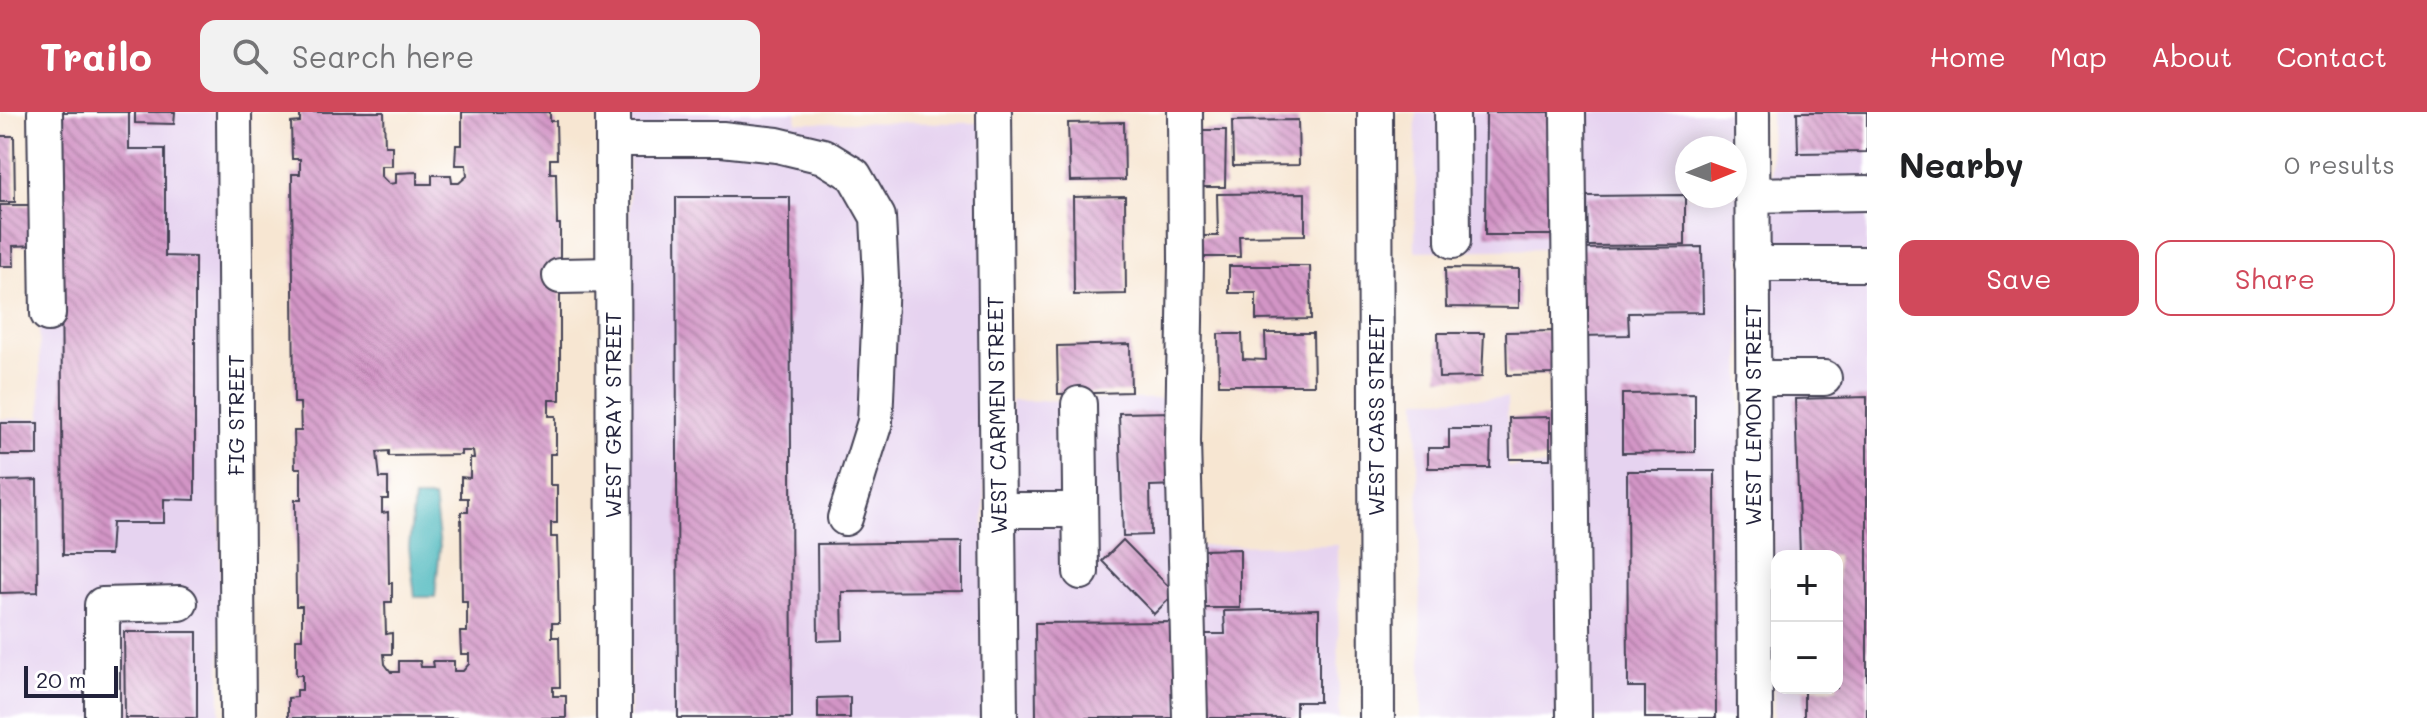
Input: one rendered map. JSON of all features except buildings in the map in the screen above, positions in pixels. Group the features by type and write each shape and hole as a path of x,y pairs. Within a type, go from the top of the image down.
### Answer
{"street":[{"path":"45,112 48,314"},
{"name":"FIG STREET","path":"234,112 238,718"},
{"name":"WEST CARMEN STREET","path":"994,112 1000,718"},
{"path":"1185,112 1183,441 1190,718"},
{"name":"WEST CASS STREET","path":"1375,112 1377,718"},
{"path":"1452,112 1453,241"},
{"path":"1568,112 1574,718"},
{"name":"WEST LEMON STREET","path":"1752,112 1755,718"},
{"path":"613,126 777,145 823,156 854,175 878,217 881,279 875,422 845,518"},
{"name":"WEST GRAY STREET","path":"613,126 614,718"},
{"path":"1752,195 1867,193"},
{"path":"1752,264 1867,264"},
{"path":"560,276 613,275"},
{"path":"1753,378 1824,378"},
{"path":"1079,404 1081,572"},
{"path":"998,510 1080,510"},
{"path":"102,718 102,605 180,603"}],"shaded area":[{"path":"35,112 222,112 220,718 0,718 0,419 41,418"},
{"path":"629,112 796,112 797,122 983,123 985,718 630,718"},
{"path":"1416,112 1739,112 1739,136 1675,136 1675,208 1740,208 1743,718 1422,718 1417,399 1507,398 1508,467 1562,466 1558,249 1415,251"},
{"path":"1771,112 1867,112 1867,718 1774,718 1774,694 1843,694 1843,550 1773,550"},
{"path":"1193,398 1194,546 1338,545 1339,718 1013,718 1011,401"}],"water":[{"path":"414,498 434,498 440,547 435,597 415,597 409,547"}]}
